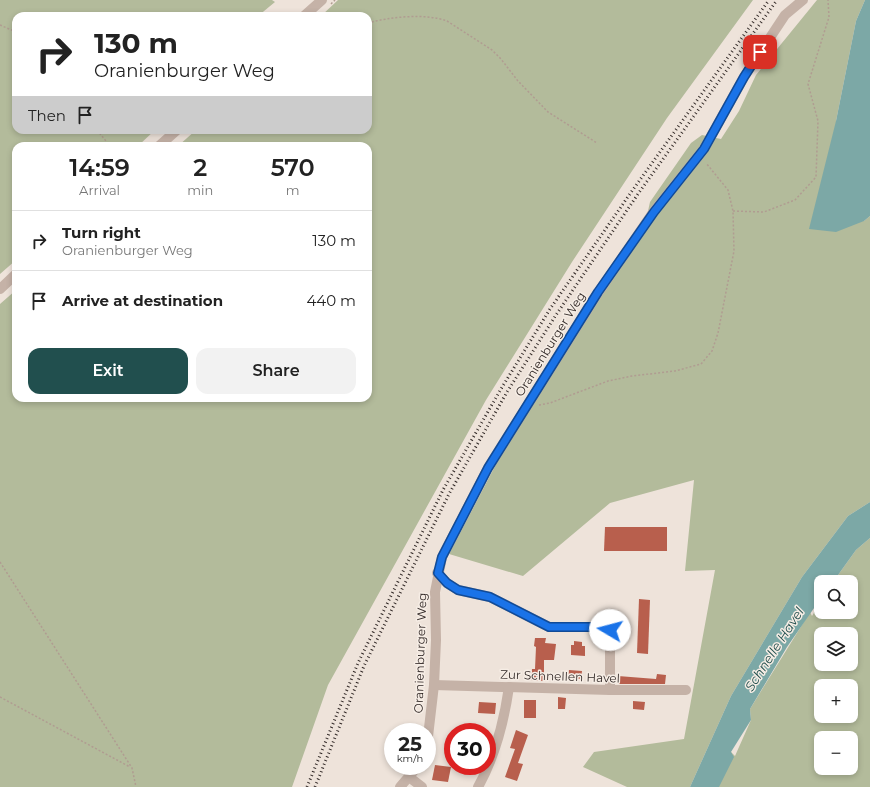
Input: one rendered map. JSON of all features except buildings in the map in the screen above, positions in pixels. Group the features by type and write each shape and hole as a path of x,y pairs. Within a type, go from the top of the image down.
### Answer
{"street":[{"path":"308,12 322,0"},
{"name":"Oranienburger Weg","path":"430,723 434,685 436,640 435,592 442,557 488,468 598,292 654,212 699,155 744,77 785,15 803,0"},
{"path":"164,142 172,134"},
{"path":"0,289 12,278"},
{"path":"438,573 447,583 458,590 490,597 549,627 601,627 610,630 610,690"},
{"name":"Zur Schnellen Havel","path":"434,685 610,690 686,690"},
{"path":"478,787 499,739 504,721 509,687"},
{"path":"400,787 409,777 422,787"}],"path":[{"path":"733,210 764,212 795,200 816,177 818,121 808,84 829,17 828,0"},
{"path":"372,22 382,19 424,17 439,18 447,21 492,50 518,81 548,112 597,143"},
{"path":"0,25 12,30"},
{"path":"100,134 107,142"},
{"path":"527,407 550,403 608,381 675,371 701,364 712,351 718,333 734,251 733,210 728,190 714,171 699,155"},
{"path":"0,562 132,768 136,787"},
{"path":"0,697 132,768"}],"green space":[{"path":"0,0 272,0 275,2 263,12 12,12 12,134 151,134 142,142 12,142 12,264 0,274"},
{"path":"338,0 753,0 667,118 572,262 486,400 328,685 292,787 0,787 0,304 12,294 12,402 372,402 372,142 182,142 192,134 372,134 372,12 325,12"},
{"path":"817,0 865,0 856,21 836,121 864,221 870,216 870,502 848,516 802,577 731,696 690,787 627,787 583,767 594,752 684,739 715,570 685,571 694,480 610,503 523,576 449,554 525,409 643,234 650,202 691,143 702,135 721,139 739,111 756,75"},
{"path":"870,538 870,787 715,787 731,752 735,756 751,720 750,709 810,612 812,616 814,613 814,619 858,619 858,575 838,575 856,550"}],"water":[{"path":"865,0 870,0 870,216 864,221 836,232 809,229 836,121 856,21"},
{"name":"Schnelle Havel","path":"870,502 870,538 856,550 838,575 814,575 814,608 787,647 750,709 751,720 731,752 734,757 719,787 690,787 731,696 802,577 848,516"}],"railway":[{"path":"307,787 358,663 443,490 501,389 550,309 632,191 769,0"},
{"path":"315,787 364,666 449,494 507,392 556,315 638,194 777,0"}],"route":[{"path":"610,630 601,627 549,627 490,597 458,590 447,583 438,573 442,557 488,468 598,292 654,212 704,149 744,77 760,52"}]}
